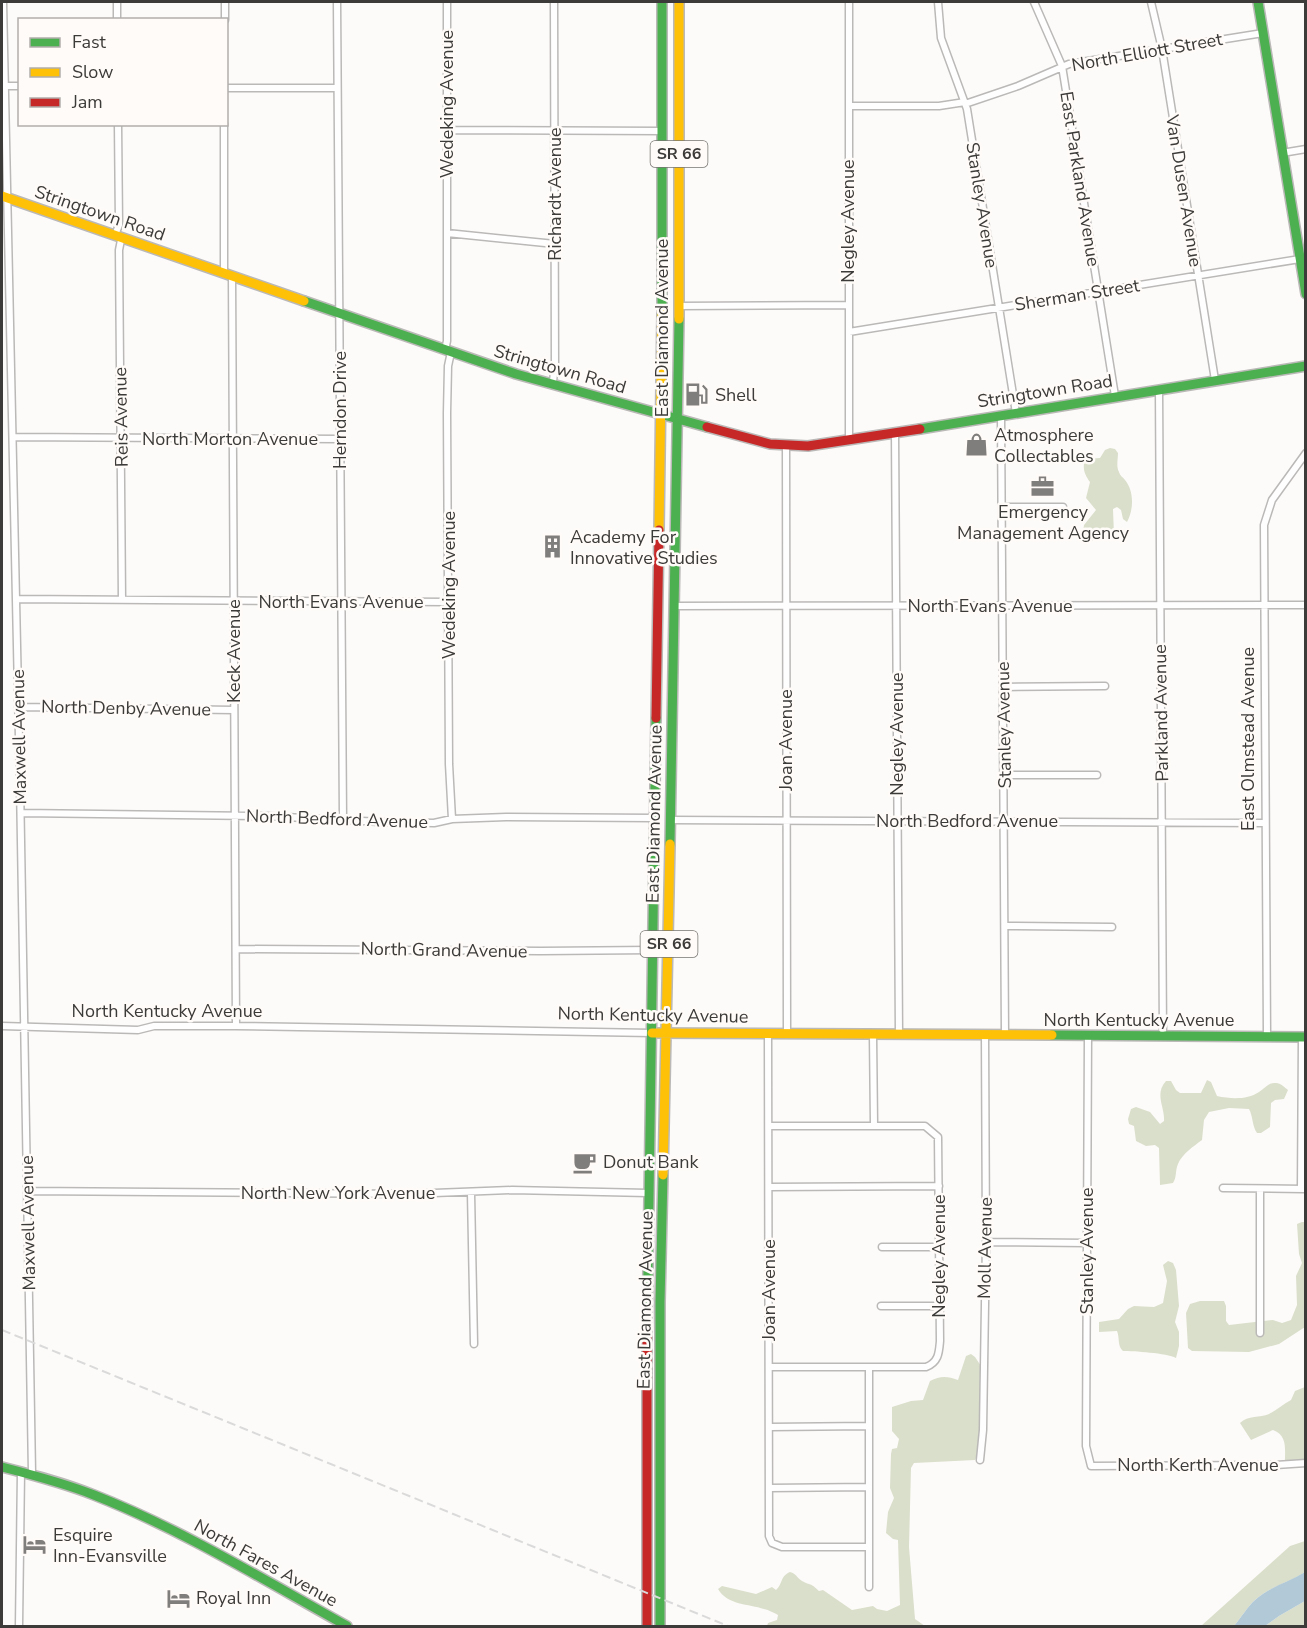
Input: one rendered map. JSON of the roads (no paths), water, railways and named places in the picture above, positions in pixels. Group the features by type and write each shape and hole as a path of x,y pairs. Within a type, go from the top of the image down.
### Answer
{"main road":[{"name":"East Diamond Avenue","path":"647,1626 648,1193 661,415 662,2"},
{"name":"East Diamond Avenue","path":"660,1626 660,1302 678,419 679,2"},
{"path":"1258,2 1282,153 1303,258 1305,294"},
{"name":"Stringtown Road","path":"4,197 492,367 740,437 786,445 808,446 849,440 1305,366"},
{"name":"North Kentucky Avenue","path":"652,1033 1304,1037"},
{"name":"North Fares Avenue","path":"2,1467 32,1473 132,1510 347,1626"}],"street":[{"name":"Maxwell Avenue","path":"3,2 4,197 13,437 19,707 32,1473"},
{"path":"117,2 117,18"},
{"path":"225,2 225,18"},
{"name":"Herndon Drive","path":"337,2 343,819"},
{"name":"Wedeking Avenue","path":"447,2 449,764 452,819"},
{"name":"Richardt Avenue","path":"549,384 553,381 555,366 554,2"},
{"name":"Negley Avenue","path":"849,2 849,440"},
{"name":"Stanley Avenue","path":"938,2 940,38 965,103 1016,413"},
{"name":"East Parkland Avenue","path":"1034,2 1062,66 1115,396"},
{"name":"Van Dusen Avenue","path":"1150,2 1162,49 1215,380"},
{"name":"North Elliott Street","path":"849,106 939,106 965,103 1018,86 1062,66 1263,33"},
{"path":"5,86 18,86"},
{"path":"228,88 337,88"},
{"path":"115,235 119,225 118,126"},
{"name":"Keck Avenue","path":"224,126 233,439 236,1026"},
{"path":"447,130 662,131"},
{"path":"1282,153 1305,149"},
{"path":"447,233 555,244"},
{"name":"Reis Avenue","path":"122,600 119,250 121,240 126,239"},
{"name":"Sherman Street","path":"849,332 1303,258"},
{"path":"679,306 848,305"},
{"name":"Parkland Avenue","path":"1159,390 1163,1036"},
{"name":"Stanley Avenue","path":"1001,416 1005,1035"},
{"name":"Negley Avenue","path":"895,432 898,1035"},
{"name":"North Morton Avenue","path":"13,437 340,439"},
{"name":"Joan Avenue","path":"786,445 787,1034"},
{"name":"East Olmstead Avenue","path":"1267,1037 1264,525 1266,514 1281,486 1305,453"},
{"path":"1002,507 1063,507"},
{"name":"North Evans Avenue","path":"16,599 449,602"},
{"name":"North Evans Avenue","path":"674,606 1305,605"},
{"path":"1003,687 1105,686"},
{"name":"North Denby Avenue","path":"19,707 234,710"},
{"path":"1004,775 1097,776"},
{"name":"North Bedford Avenue","path":"21,813 235,816 434,823 452,819 654,818"},
{"name":"North Bedford Avenue","path":"670,820 1265,823"},
{"path":"1005,926 1112,927"},
{"name":"North Grand Avenue","path":"236,949 653,950"},
{"name":"North Kentucky Avenue","path":"2,1026 138,1030 154,1026 236,1026 652,1033"},
{"name":"Joan Avenue","path":"768,1034 769,1536 775,1544 782,1547 869,1547"},
{"path":"769,1126 874,1125 873,1035"},
{"name":"Moll Avenue","path":"980,1460 983,1430 986,1242 985,1035"},
{"name":"Stanley Avenue","path":"1088,1036 1086,1446 1091,1466"},
{"path":"1223,1188 1303,1189 1304,1037"},
{"name":"Negley Avenue","path":"869,1367 927,1367 939,1355 939,1140 933,1131 925,1126 874,1125"},
{"path":"769,1187 939,1186"},
{"path":"1260,1189 1260,1332"},
{"name":"North New York Avenue","path":"27,1191 471,1193 512,1190 648,1193"},
{"path":"471,1193 474,1344"},
{"path":"986,1242 1087,1243"},
{"path":"882,1247 939,1247"},
{"path":"881,1306 939,1306"},
{"path":"769,1367 869,1367 869,1587"},
{"path":"770,1427 869,1426"},
{"name":"North Kerth Avenue","path":"1091,1466 1305,1463"},
{"path":"19,1626 21,1471"},
{"path":"769,1488 869,1488"}],"water":[{"path":"1305,1572 1305,1601 1265,1626 1234,1626 1249,1606 1261,1595"}],"railway":[{"path":"2,1330 728,1626"}],"place":[{"name":"Shell","path":"697,395"},
{"name":"Atmosphere Collectables","path":"976,445"},
{"name":"Emergency Management Agency","path":"1043,486"},
{"name":"Academy For Innovative Studies","path":"552,547"},
{"name":"Donut Bank","path":"585,1162"},
{"name":"Esquire Inn-Evansville","path":"35,1545"},
{"name":"Royal Inn","path":"178,1598"}]}
